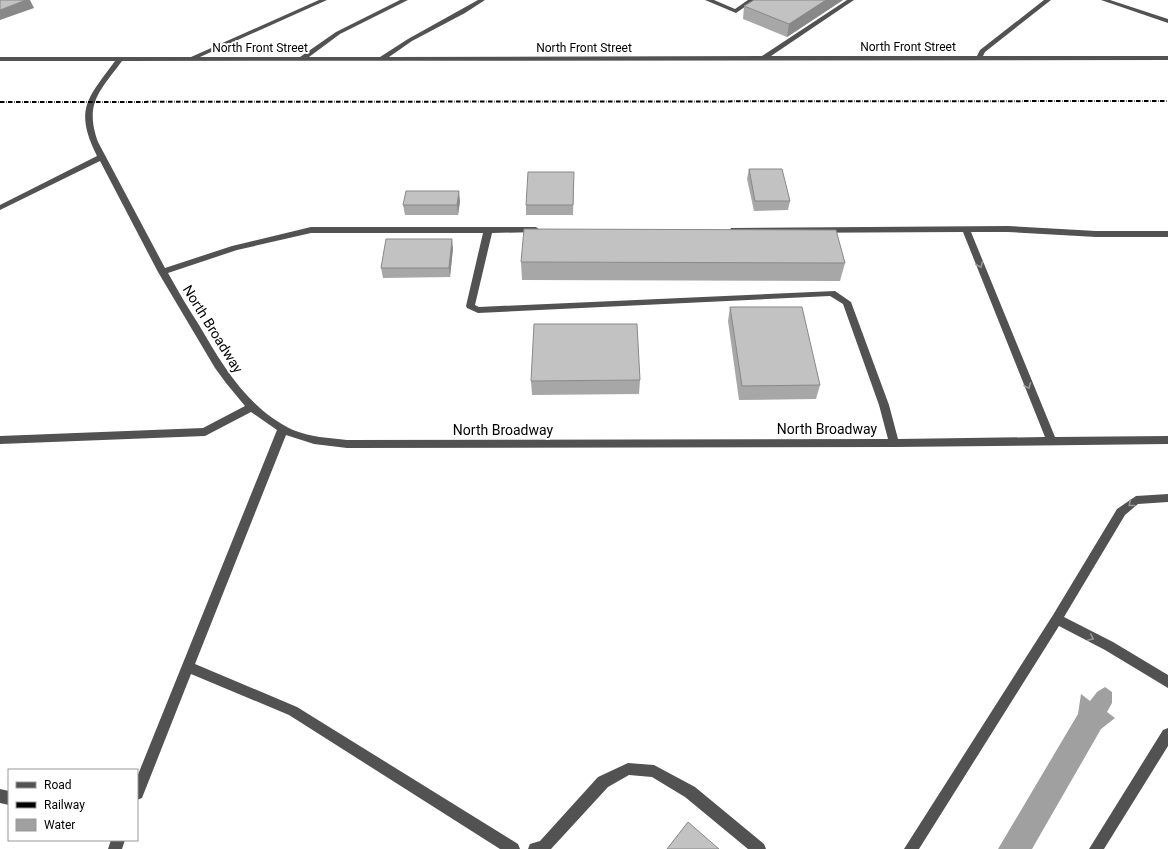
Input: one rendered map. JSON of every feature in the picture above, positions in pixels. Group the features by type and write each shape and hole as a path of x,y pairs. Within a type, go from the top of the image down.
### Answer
{"street":[{"path":"190,59 324,0"},
{"path":"301,59 338,33 405,0"},
{"path":"381,59 410,40 463,12 482,0"},
{"path":"708,0 736,11 752,0"},
{"path":"764,58 851,0"},
{"path":"980,58 982,51 1048,0"},
{"path":"1104,0 1168,21"},
{"name":"North Front Street","path":"0,59 1168,58"},
{"name":"North Broadway","path":"120,59 88,106 87,121 102,157 162,272 226,377 252,407 283,429 307,438 347,444 894,443 1168,440"},
{"path":"0,208 102,157"},
{"path":"966,229 1051,441"},
{"path":"727,230 1008,229 1096,234 1168,234"},
{"path":"162,272 235,248 310,230 544,230"},
{"path":"488,230 470,306 478,310 832,293 848,302 884,405 894,443"},
{"path":"0,440 205,432 252,407"},
{"path":"138,791 283,429"},
{"path":"911,849 1057,619 1121,512 1136,500 1168,498"},
{"path":"1057,619 1109,646 1168,682"},
{"path":"188,667 293,711 513,849"},
{"path":"1096,849 1168,734"},
{"path":"534,849 544,847 603,782 628,769 654,771 690,792 759,849"}],"water":[{"path":"1105,687 1112,692 1112,703 1107,712 1115,718 1101,729 1032,849 998,849 1078,714 1081,694 1090,701 1097,692"}],"building":[{"path":"0,0 26,0 0,10"},
{"path":"754,0 826,0 789,24 744,6"},
{"path":"749,169 782,169 790,201 755,201"},
{"path":"528,172 574,172 573,205 526,205"},
{"path":"406,191 459,191 457,205 403,205"},
{"path":"524,229 836,230 845,263 521,262"},
{"path":"386,239 452,239 449,268 381,268"},
{"path":"730,307 802,307 820,385 742,386"},
{"path":"534,324 637,324 640,380 531,381"},
{"path":"688,822 719,849 667,849"}],"railway":[{"path":"0,102 1168,101"}]}
